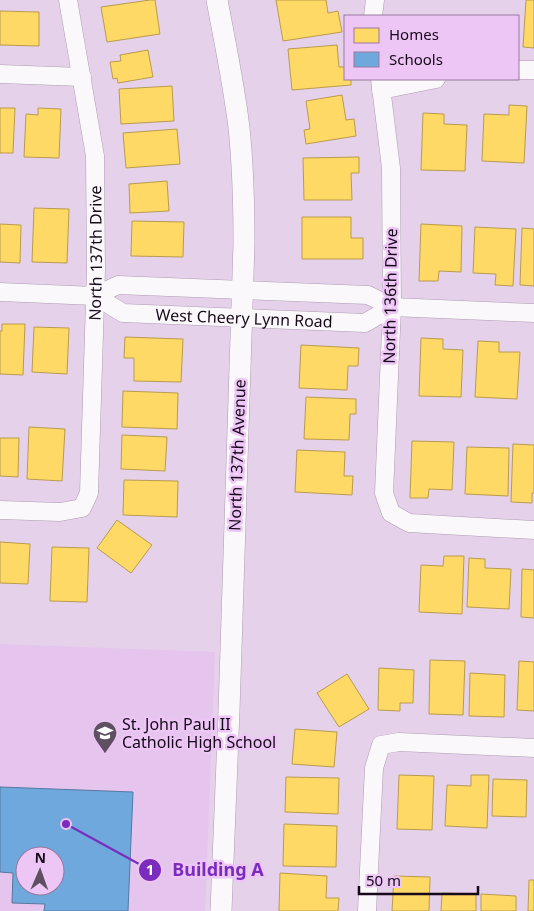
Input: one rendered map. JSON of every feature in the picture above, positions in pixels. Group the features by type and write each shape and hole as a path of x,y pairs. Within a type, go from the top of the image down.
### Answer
{"street":[{"name":"North 137th Drive","path":"0,510 60,512 82,508 89,493 95,296 95,156 68,0"},
{"name":"North 137th Avenue","path":"217,0 239,128 243,173 244,242 221,911"},
{"path":"373,15 375,0"},
{"path":"519,70 534,70"},
{"path":"0,74 82,77"},
{"path":"381,85 427,80"},
{"name":"North 136th Drive","path":"381,85 391,168 392,307 384,493 391,513 409,523 534,530"},
{"name":"West Cheery Lynn Road","path":"0,292 95,296 118,285 368,295 392,307 534,313"},
{"name":"West Cheery Lynn Road","path":"95,296 123,313 365,323 392,307"},
{"path":"367,911 374,768 381,745 399,742 534,748"}],"shaded area":[{"name":"St. John Paul II Catholic High School","path":"0,644 215,652 205,911 0,911"}],"building: Homes":[{"path":"155,0 160,34 107,42 101,7"},
{"path":"276,0 326,0 328,13 338,11 342,32 283,41"},
{"path":"526,0 534,0 534,48 523,47"},
{"path":"0,11 39,12 39,46 0,45"},
{"path":"337,45 339,67 344,67 344,80 351,80 351,85 292,90 288,49"},
{"path":"148,50 153,77 118,83 117,78 113,79 110,62 121,61 120,55"},
{"path":"172,86 174,121 121,124 119,89"},
{"path":"342,95 346,120 354,119 356,136 306,144 304,130 310,129 306,101"},
{"path":"509,105 527,106 524,163 482,161 484,114 509,115"},
{"path":"0,108 15,108 13,153 0,153"},
{"path":"38,108 61,109 59,158 24,157 26,114 38,115"},
{"path":"423,113 444,114 444,124 467,125 465,171 421,170"},
{"path":"177,129 180,164 126,168 123,133"},
{"path":"359,157 359,173 351,173 352,200 304,200 303,158"},
{"path":"167,181 169,211 130,213 129,184"},
{"path":"34,208 69,209 67,263 32,262"},
{"path":"302,217 351,217 351,238 363,238 363,259 302,259"},
{"path":"132,221 184,222 183,257 131,256"},
{"path":"0,224 21,225 20,263 0,262"},
{"path":"421,224 462,226 461,272 439,271 438,281 419,281"},
{"path":"475,227 516,229 513,286 495,285 496,274 473,273"},
{"path":"522,228 534,229 534,286 520,285"},
{"path":"2,324 25,324 23,375 0,374 0,331 2,331"},
{"path":"34,327 69,328 67,374 32,372"},
{"path":"125,337 183,339 181,382 134,381 134,358 124,358"},
{"path":"421,338 443,339 443,349 463,350 461,397 419,396"},
{"path":"478,341 499,342 499,352 520,352 517,399 475,397"},
{"path":"301,345 359,348 358,366 348,366 347,390 299,388"},
{"path":"123,391 178,393 177,429 122,427"},
{"path":"306,397 356,399 356,414 350,414 349,440 304,439"},
{"path":"29,427 65,429 62,481 27,479"},
{"path":"122,435 167,437 165,471 121,469"},
{"path":"0,438 19,438 18,477 0,476"},
{"path":"412,441 454,442 452,490 429,489 428,498 410,498"},
{"path":"513,444 534,445 534,493 532,493 532,503 511,502"},
{"path":"467,447 509,448 508,496 465,494"},
{"path":"297,450 345,452 344,476 353,476 352,495 295,492"},
{"path":"124,480 178,481 177,517 123,515"},
{"path":"117,520 152,545 131,573 97,548"},
{"path":"0,542 30,544 28,584 0,583"},
{"path":"52,547 89,548 87,602 50,601"},
{"path":"444,556 464,556 462,614 419,612 421,565 443,566"},
{"path":"469,558 485,559 485,568 511,569 509,609 467,607"},
{"path":"522,569 534,570 534,618 521,617"},
{"path":"430,660 465,661 463,715 429,714"},
{"path":"519,661 534,662 534,711 517,710"},
{"path":"379,668 414,670 413,703 400,703 400,711 378,710"},
{"path":"470,673 505,675 504,717 469,716"},
{"path":"347,674 369,709 339,727 317,693"},
{"path":"295,729 337,732 334,767 292,764"},
{"path":"399,775 434,776 432,830 397,829"},
{"path":"471,775 489,775 487,828 445,826 447,785 471,786"},
{"path":"286,777 339,778 338,814 285,812"},
{"path":"493,779 527,780 526,817 492,816"},
{"path":"284,824 337,826 336,867 283,866"},
{"path":"280,873 327,876 326,898 339,898 338,911 279,911"},
{"path":"394,876 430,877 429,911 392,911"},
{"path":"529,880 534,880 534,911 528,911"},
{"path":"442,893 476,894 476,911 441,911"},
{"path":"481,894 516,896 516,911 481,911"}],"building: Schools":[{"path":"0,787 133,792 128,911 44,911 45,904 12,903 13,873 0,872"}],"place":[{"name":"St. John Paul II Catholic High School","path":"105,754"},
{"name":"Building A","path":"66,824"}]}
